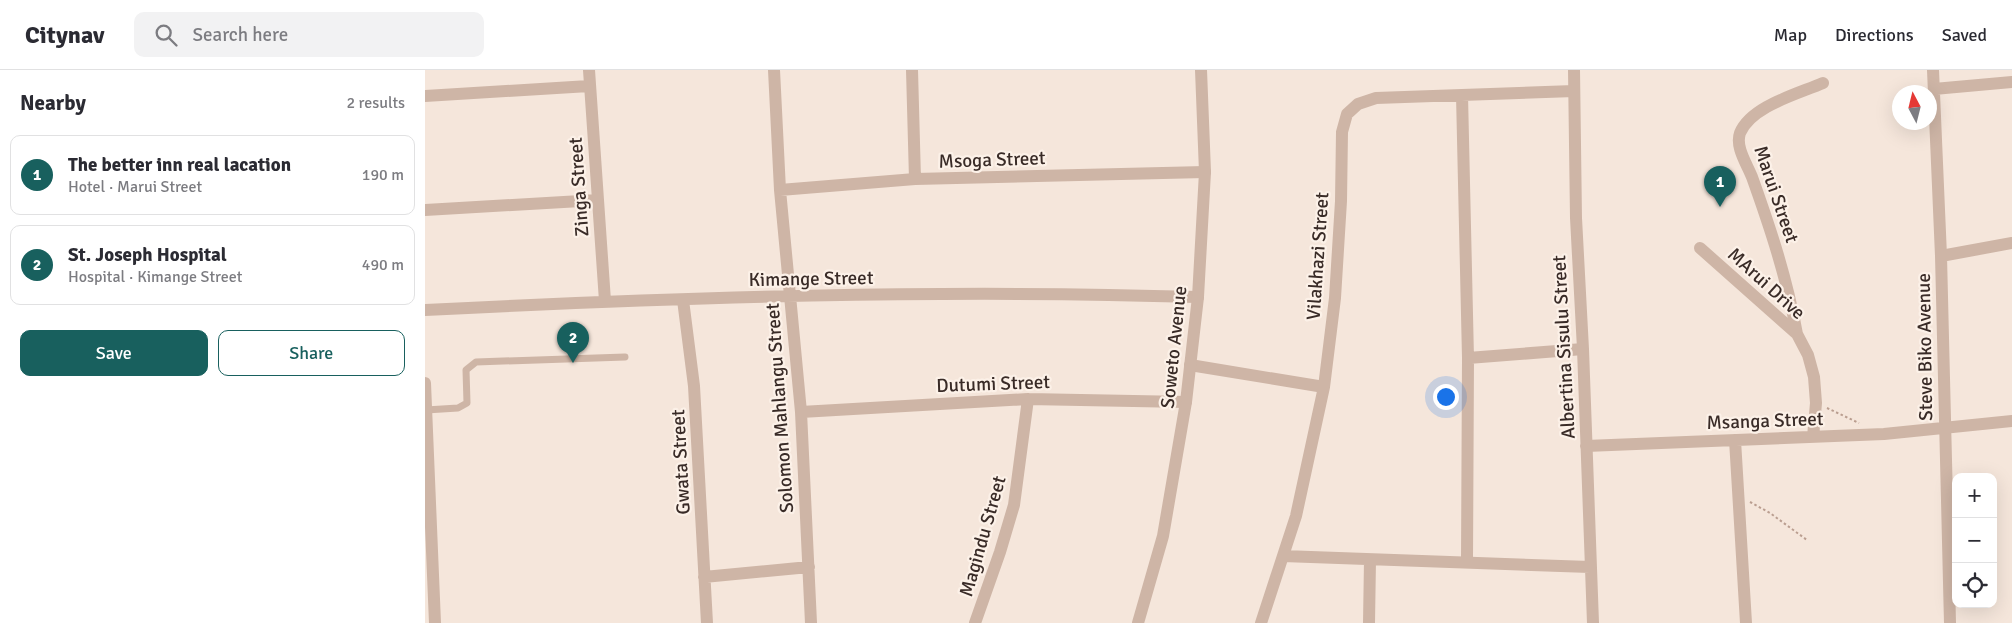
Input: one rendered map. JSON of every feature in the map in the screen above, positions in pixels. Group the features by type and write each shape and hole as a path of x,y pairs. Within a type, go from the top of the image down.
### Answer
{"street":[{"name":"Zinga Street","path":"589,70 605,301"},
{"name":"Solomon Mahlangu Street","path":"774,70 780,190 801,412 811,623"},
{"path":"911,70 915,179"},
{"name":"Soweto Avenue","path":"1138,623 1163,536 1186,402 1198,297 1205,172 1201,70"},
{"name":"Albertina Sisulu Street","path":"1574,70 1576,218 1593,623"},
{"name":"Steve Biko Avenue","path":"1933,70 1934,85"},
{"path":"1937,89 2012,82"},
{"name":"Marui Street","path":"1797,334 1778,250 1740,150 1740,134 1751,118 1767,107 1823,83"},
{"path":"425,96 589,86"},
{"name":"Vilakhazi Street","path":"1261,623 1296,516 1324,387 1335,298 1341,201 1342,132 1347,114 1358,104 1377,98 1574,91"},
{"path":"1462,95 1468,358 1467,562"},
{"name":"Steve Biko Avenue","path":"1936,130 1941,256 1950,623"},
{"name":"Msoga Street","path":"780,190 915,179 1205,172"},
{"path":"425,210 598,200"},
{"path":"1941,256 2012,243"},
{"name":"MArui Drive","path":"1700,248 1797,334 1808,355 1814,377 1816,403 1813,437"},
{"name":"Kimange Street","path":"425,310 605,301 978,294 1198,297"},
{"name":"Gwata Street","path":"683,300 694,386 707,623"},
{"path":"1468,358 1583,349"},
{"path":"1190,365 1324,387"},
{"path":"425,383 435,623"},
{"name":"Dutumi Street","path":"801,412 1029,399 1186,402"},
{"name":"Magindu Street","path":"975,623 1001,552 1014,504 1029,399"},
{"name":"Msanga Street","path":"1586,446 1884,434 2012,421"},
{"path":"1735,440 1746,623"},
{"path":"1283,556 1590,567"},
{"path":"1369,623 1370,560"},
{"path":"704,577 809,568"}],"lane":[{"path":"426,410 458,408 467,403 466,370 477,362 625,357"}],"path":[{"path":"1816,403 1866,426"},
{"path":"1737,495 1771,513 1807,540"}],"place":[{"name":"The better inn real lacation","path":"1720,207"},
{"name":"St. Joseph Hospital","path":"573,363"}]}
